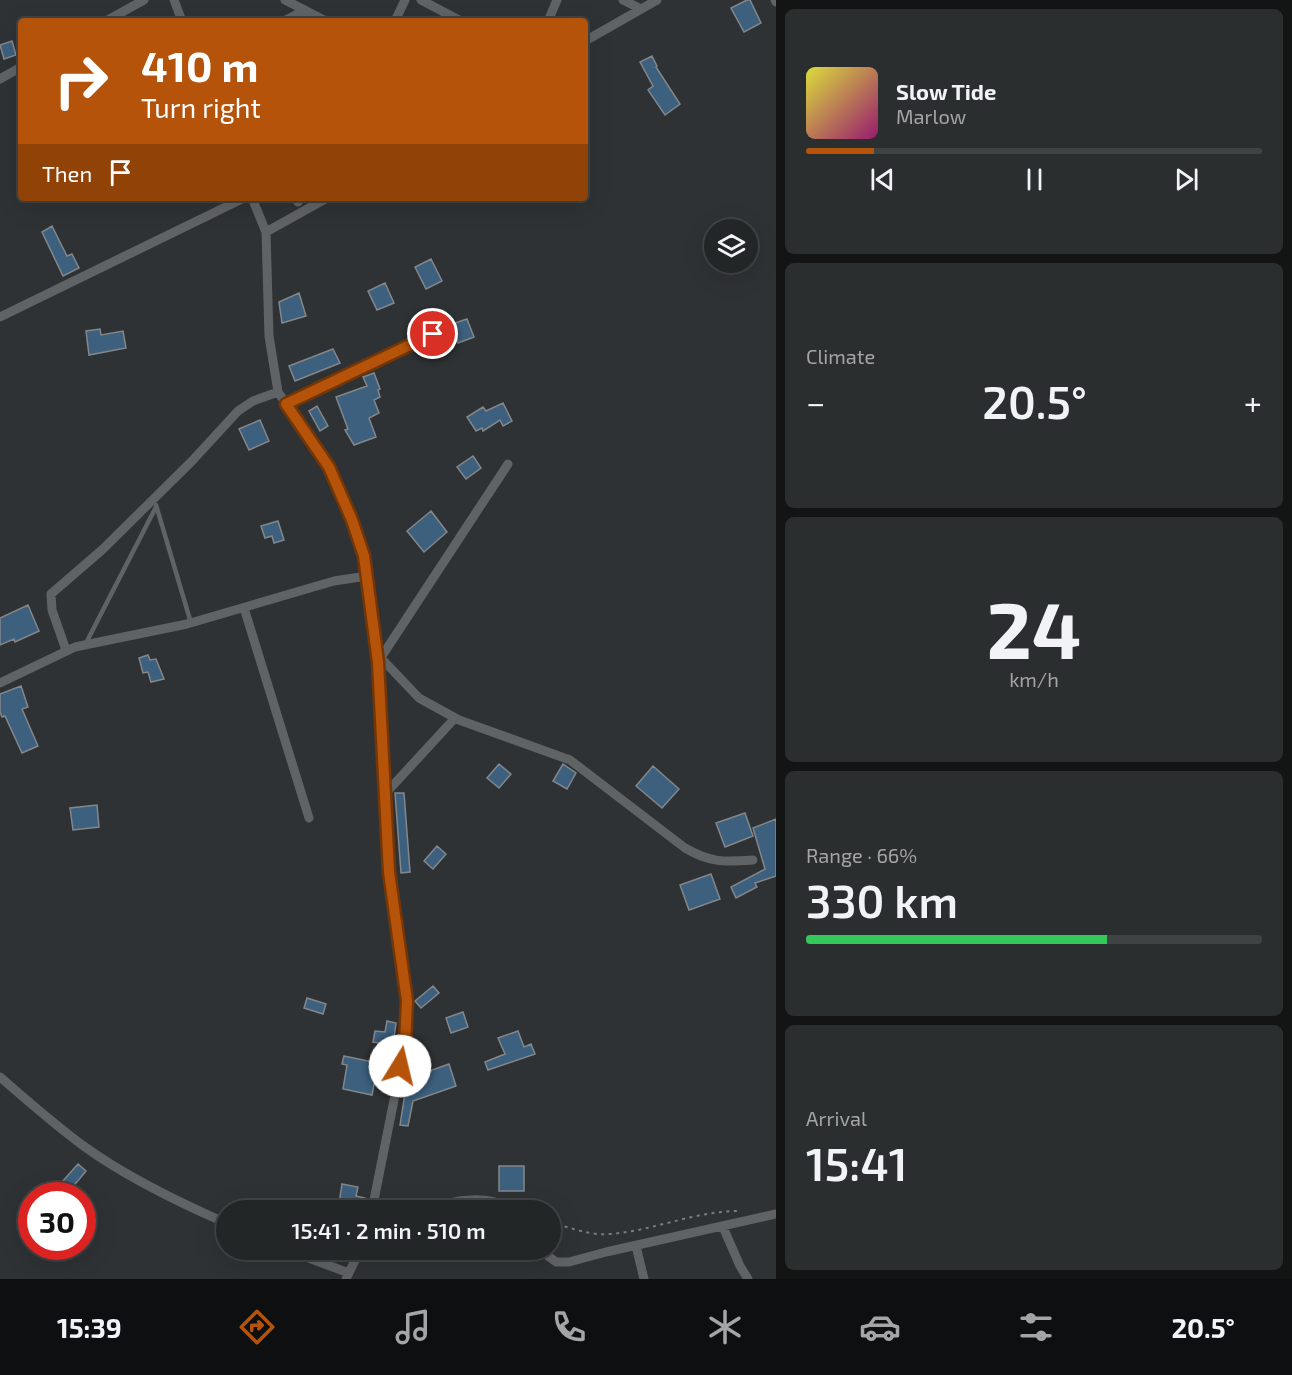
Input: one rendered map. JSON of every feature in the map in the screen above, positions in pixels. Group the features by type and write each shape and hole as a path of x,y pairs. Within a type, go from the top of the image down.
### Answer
{"street":[{"path":"111,18 144,0"},
{"path":"174,0 181,18"},
{"path":"285,0 320,18"},
{"path":"396,18 405,0"},
{"path":"421,0 456,18"},
{"path":"549,18 557,0"},
{"path":"623,0 640,9"},
{"path":"588,39 657,0"},
{"path":"290,18 305,10"},
{"path":"0,79 18,69"},
{"path":"0,316 238,201"},
{"path":"253,201 266,232 269,336 278,392 329,467 352,520 364,556 380,660 389,872 407,1001 405,1045 374,1200"},
{"path":"266,232 322,201"},
{"path":"286,404 433,334"},
{"path":"66,650 52,610 51,594 155,503 238,411 278,392"},
{"path":"380,660 508,464"},
{"path":"0,683 66,650 192,623 334,581 367,576"},
{"path":"243,608 309,818"},
{"path":"380,660 419,698 455,718 570,760 685,848 701,857 718,862 753,860"},
{"path":"385,795 455,718"},
{"path":"0,1077 86,1148 133,1177 216,1219"},
{"path":"553,1260 569,1262 776,1215"},
{"path":"723,1227 748,1279"},
{"path":"636,1246 644,1279"},
{"path":"310,1260 348,1276 355,1260"}],"lane":[{"path":"155,503 192,623"},
{"path":"86,645 155,503"}],"path":[{"path":"561,1226 588,1234 611,1234 679,1218 726,1211 747,1212"}],"building":[{"path":"750,0 761,23 744,32 731,8"},
{"path":"12,41 16,55 4,59 0,45"},
{"path":"652,56 656,67 680,104 665,115 648,90 653,86 640,62"},
{"path":"52,226 67,256 72,254 79,268 63,276 42,232"},
{"path":"431,259 442,281 426,289 415,267"},
{"path":"385,283 394,303 377,310 368,291"},
{"path":"299,293 306,316 282,323 279,302"},
{"path":"467,319 474,337 458,343 452,324"},
{"path":"100,329 101,335 123,331 126,348 89,355 86,331"},
{"path":"333,349 340,363 295,381 289,366"},
{"path":"374,373 380,389 378,390 380,397 374,400 379,413 369,418 376,437 354,445 345,430 348,429 336,397 367,386 363,377"},
{"path":"503,403 512,421 503,426 500,420 483,431 482,428 476,431 467,417 483,407 486,411"},
{"path":"317,406 328,426 320,431 309,411"},
{"path":"260,420 269,441 249,450 239,429"},
{"path":"473,456 481,468 466,479 457,467"},
{"path":"431,511 447,532 424,552 407,531"},
{"path":"278,521 284,540 274,543 272,536 265,538 261,526"},
{"path":"28,605 39,631 15,642 14,639 0,645 0,618"},
{"path":"148,655 150,660 156,659 164,679 151,682 148,672 143,673 139,658"},
{"path":"21,686 28,707 22,709 38,746 22,753 5,716 2,717 0,712 0,694"},
{"path":"499,764 511,774 499,788 487,778"},
{"path":"563,764 576,773 567,789 553,781"},
{"path":"653,766 679,789 662,808 636,786"},
{"path":"395,793 404,793 410,872 401,873"},
{"path":"97,805 99,827 73,830 70,808"},
{"path":"745,813 753,836 725,847 716,823"},
{"path":"776,819 776,876 755,883 757,887 736,898 731,887 765,869 753,828"},
{"path":"437,846 446,854 433,869 424,861"},
{"path":"711,874 720,899 689,910 680,885"},
{"path":"433,986 439,993 421,1008 415,1001"},
{"path":"307,998 326,1004 323,1014 304,1008"},
{"path":"463,1012 468,1027 451,1033 446,1018"},
{"path":"387,1021 396,1023 393,1045 373,1042 375,1031 385,1032"},
{"path":"518,1031 524,1047 531,1044 535,1054 488,1070 485,1062 505,1054 498,1038"},
{"path":"411,1055 426,1057 424,1073 449,1064 456,1086 413,1101 408,1126 400,1125"},
{"path":"344,1056 378,1063 372,1095 343,1089 347,1065 342,1064"},
{"path":"78,1164 86,1171 77,1182 62,1182"},
{"path":"499,1166 524,1166 524,1191 499,1191"},
{"path":"342,1184 358,1187 356,1196 365,1198 364,1200 340,1200"}],"route":[{"path":"400,1066 405,1045 407,1001 389,872 378,662 364,556 352,520 329,467 286,404 433,334"}]}
